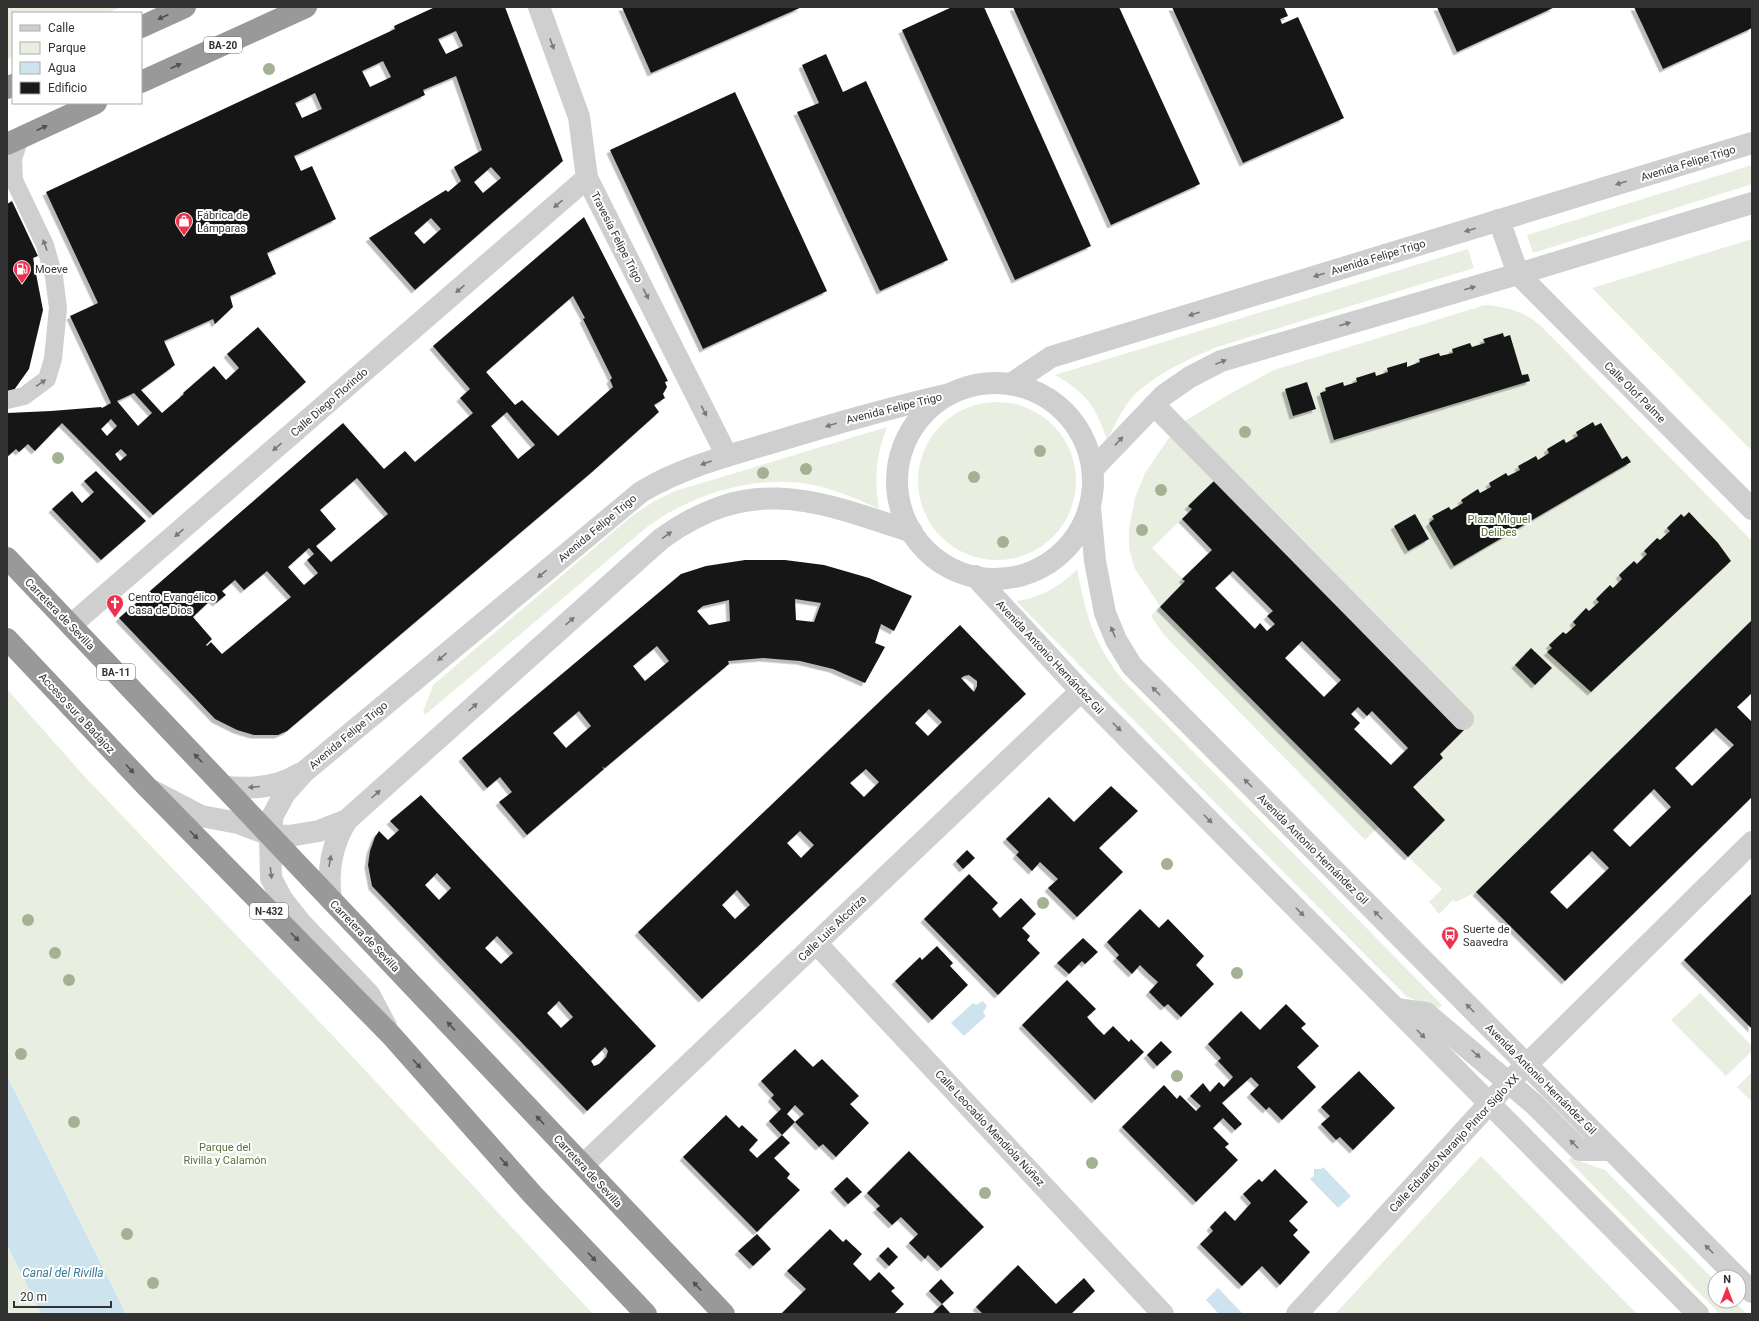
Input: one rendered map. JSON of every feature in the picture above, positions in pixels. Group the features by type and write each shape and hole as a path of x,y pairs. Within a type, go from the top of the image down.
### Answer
{"highway":[{"path":"142,27 185,7"},
{"name":"BA-20","path":"142,82 306,7"},
{"path":"13,141 94,104"},
{"name":"Carretera de Sevilla","path":"7,558 724,1314"},
{"name":"Acceso sur a Badajoz","path":"7,639 147,787"},
{"name":"N-432","path":"147,787 391,1035"},
{"path":"391,1035 534,1195 646,1314"}],"street":[{"name":"Travesía Felipe Trigo","path":"539,7 579,117 587,178 727,456"},
{"name":"Avenida Felipe Trigo","path":"1011,384 1051,357 1752,143"},
{"name":"Calle Diego Florindo","path":"71,625 587,178"},
{"path":"1093,469 1164,395 1190,377 1221,361 1518,274 1752,203"},
{"path":"1499,220 1518,274"},
{"name":"Calle Olof Palme","path":"1518,274 1752,509"},
{"path":"981,384 1011,384 1047,397 1063,410 1074,422 1083,436 1090,454 1093,469 1093,487 1090,508 1083,524 1073,540 1049,562 1020,575 998,579 975,576 956,570 937,560 919,542 912,532 900,504 897,480 900,455 910,432 927,410 950,394 981,384"},
{"name":"Avenida Felipe Trigo","path":"391,1035 369,994 300,922 282,899 271,878 270,834 276,808 290,786 304,772 641,492 660,480 727,456 893,407 950,394"},
{"path":"1154,405 1463,720"},
{"path":"331,900 329,878 331,857 341,829 347,820 661,539 689,520 725,505 748,499 794,498 852,512 912,532"},
{"name":"Avenida Antonio Hernández Gil","path":"1090,508 1095,561 1105,613 1116,640 1132,666 1729,1269"},
{"name":"Avenida Antonio Hernández Gil","path":"975,576 1081,691 1698,1314"},
{"name":"Calle Luis Alcoriza","path":"583,1165 1081,691"},
{"name":"Avenida Felipe Trigo","path":"224,787 246,788 267,786 286,781 304,772"},
{"path":"147,787 201,816 238,823 270,834 289,836 319,831 347,820"},
{"name":"Calle Eduardo Naranjo Pintor Siglo XX","path":"1297,1314 1508,1084 1752,842"},
{"name":"Calle Leocadio Mendiola Núñez","path":"816,943 1163,1314"},
{"name":"Avenida Antonio Hernández Gil","path":"1396,1009 1426,1012 1508,1084 1535,1105 1580,1150 1610,1150"}],"lane":[{"path":"7,400 24,396 47,379 53,359 58,308 54,277 46,245 14,180 13,141"}],"green space":[{"path":"7,7 121,7 110,12 12,12 12,57 7,59"},
{"path":"1752,165 1752,184 1533,253 1527,235"},
{"path":"1752,239 1752,451 1592,288"},
{"path":"1468,249 1474,268 1217,347 1168,370 1135,394 1124,408 1107,439 1094,409 1088,401 1075,388 1055,375"},
{"name":"Plaza Miguel Delibes","path":"1485,305 1514,310 1534,320 1540,325 1752,541 1752,620 1476,892 1456,902 1453,900 1439,914 1429,902 1442,889 1408,857 1413,787 1443,758 1440,754 1464,729 1215,479 1189,506 1192,509 1152,548 1185,581 1160,607 1378,827 1365,840 1164,635 1151,616 1160,606 1135,569 1129,549 1129,529 1135,498 1145,473 1177,426 1226,396 1274,370"},
{"path":"1005,402 1020,405 1034,411 1053,425 1063,437 1073,458 1076,481 1073,504 1063,525 1053,537 1041,547 1020,557 1005,560 989,560 974,557 953,547 941,537 931,525 921,504 919,496 918,473 921,458 931,437 941,425 953,415 974,405 982,403"},
{"path":"887,427 880,447 876,477 879,509 826,488 808,484 787,482 766,482 745,485 723,490 703,497 664,516 647,527 425,715 423,712 433,685 633,515 653,502 675,491"},
{"path":"1077,569 1084,600 1097,640 1112,666 1122,679 1442,1005 1439,1008 1407,997 1016,601 1033,597 1050,590 1064,581"},
{"name":"Parque del Rivilla y Calamón","path":"7,689 86,778 335,1038 593,1314 126,1314 7,1076"},
{"path":"1700,993 1752,1046 1752,1051 1726,1076 1671,1020"},
{"path":"1752,1072 1752,1102 1737,1087"},
{"path":"1481,1156 1637,1314 1335,1314"},
{"path":"1571,1158 1605,1170 1707,1273 1707,1301 1568,1160"},
{"path":"7,1245 41,1314 7,1314"},
{"path":"1715,1309 1742,1309 1747,1314 1720,1314"}],"water":[{"path":"983,1001 987,1006 983,1013 986,1016 964,1036 951,1023 973,1003 976,1005"},
{"name":"Canal del Rivilla","path":"7,1076 126,1314 41,1314 7,1245"},
{"path":"1323,1167 1351,1196 1338,1208 1310,1179 1314,1176 1314,1169 1321,1169"},
{"path":"1218,1288 1243,1314 1219,1314 1206,1300"}],"building":[{"path":"435,7 505,7 563,161 415,290 369,238 446,190 448,192 461,181 454,167 482,150 456,76 423,90 425,95 294,156 301,171 312,166 336,219 267,253 276,274 230,296 233,307 215,324 213,319 164,341 175,365 141,390 162,413 214,366 226,380 239,368 227,354 258,327 306,382 153,515 62,423 35,451 28,444 19,452 16,449 7,457 7,413 102,408 111,403 70,316 98,303 46,192 395,29 394,26","holes":["456,31 463,46 446,54 438,39","383,61 391,77 370,87 362,71","315,93 322,109 302,118 295,103","491,167 501,178 483,193 474,182","431,218 441,229 424,244 414,233","134,393 152,413 138,426 117,401","111,419 117,426 107,436 101,429","121,449 127,455 120,461 115,454"]},
{"path":"622,7 802,7 651,73"},
{"path":"952,7 984,7 1091,246 1015,280 902,30"},
{"path":"1013,7 1119,7 1200,184 1111,225"},
{"path":"1172,7 1284,7 1288,16 1280,19 1282,24 1298,17 1344,118 1243,163"},
{"path":"1437,7 1555,7 1457,52"},
{"path":"1634,7 1752,7 1752,28 1663,69"},
{"path":"826,54 843,92 866,81 948,260 880,291 797,112 819,103 802,65"},
{"path":"735,92 827,291 703,349 610,150"},
{"name":"Moeve","path":"12,201 38,256 33,258 43,310 29,369 14,390 7,393 7,204"},
{"path":"584,217 668,381 665,382 667,387 663,394 665,398 654,405 659,412 592,472 287,731 278,735 254,735 237,730 215,719 119,618 343,423 384,469 405,451 415,462 473,413 460,398 470,389 433,346","holes":["573,296 585,318 583,319 612,378 610,380 613,387 558,436 522,400 515,405 486,372","507,412 535,445 518,459 491,426","357,478 388,514 331,562 316,546 336,529 320,510","309,548 314,554 307,560 318,573 304,585 288,567","267,571 291,597 222,654 211,642 207,646 206,645 212,639 193,617 212,599 216,603 226,595 222,591 235,580 244,590"]},
{"path":"1503,333 1504,337 1510,335 1522,375 1528,374 1530,381 1334,440 1320,393 1326,391 1325,388 1343,382 1344,386 1357,382 1356,378 1375,372 1376,376 1388,372 1387,368 1407,362 1407,367 1420,362 1419,359 1439,353 1440,356 1453,353 1452,349 1470,343 1472,347 1485,343 1483,339"},
{"path":"1307,382 1316,409 1293,416 1285,389"},
{"path":"1593,422 1595,426 1601,423 1622,459 1627,456 1631,462 1454,566 1429,523 1434,519 1432,516 1449,507 1451,510 1463,503 1461,500 1478,489 1480,493 1491,487 1489,483 1506,473 1508,476 1520,470 1518,466 1536,456 1538,460 1549,453 1547,449 1564,439 1566,443 1578,436 1576,432"},
{"path":"96,471 146,521 101,560 52,509 72,491 82,503 94,492 84,481"},
{"path":"1216,479 1464,730 1440,754 1443,758 1413,787 1445,820 1408,857 1160,607 1185,581 1182,579 1212,550 1182,519 1192,509 1188,506","holes":["1233,571 1273,611 1267,616 1275,624 1267,631 1260,623 1255,629 1215,588","1302,641 1341,680 1324,697 1285,658","1358,707 1367,716 1372,711 1408,748 1391,765 1354,729 1360,723 1351,714"]},
{"path":"1689,512 1718,543 1731,561 1591,692 1547,652 1552,648 1549,645 1563,632 1566,634 1576,625 1573,622 1586,608 1589,611 1599,602 1596,599 1610,585 1613,588 1622,579 1619,575 1634,561 1637,564 1647,554 1644,551 1657,538 1660,540 1670,531 1667,528 1681,514 1684,517"},
{"path":"1415,514 1429,539 1408,551 1394,526"},
{"path":"745,560 785,560 824,565 869,578 912,596 894,631 881,624 875,643 885,647 865,683 833,669 800,661 763,658 728,661 729,664 605,768 602,767 604,769 527,835 499,802 512,792 500,777 487,788 462,758 681,574 706,566","holes":["795,599 821,603 814,622 796,620","729,600 730,621 709,625 697,611 703,606","657,646 669,661 645,681 633,666","579,711 591,726 566,748 553,733"]},
{"path":"1752,620 1752,693 1737,707 1752,722 1752,797 1565,981 1476,892","holes":["1716,728 1734,745 1692,786 1675,768","1654,789 1671,807 1630,847 1613,830","1592,851 1609,868 1567,909 1550,892"]},
{"path":"960,625 1026,694 702,999 638,932","holes":["969,675 977,681 977,686 974,692 961,678","929,709 942,722 928,736 915,723","866,769 879,782 864,797 850,783","800,831 814,845 801,858 787,843","737,890 750,905 735,919 722,905"]},
{"path":"1531,648 1552,668 1535,685 1515,665"},
{"path":"1111,786 1138,811 1099,848 1123,872 1077,917 1048,888 1058,879 1040,862 1032,871 1016,855 1019,852 1006,839 1049,797 1074,822"},
{"path":"421,795 656,1046 587,1111 372,886 368,865 370,851 379,831 388,840 399,830 390,821","holes":["437,873 451,888 439,900 425,885","497,936 513,953 501,964 485,948","559,1001 573,1017 561,1028 547,1013","605,1047 608,1051 606,1057 599,1064 594,1066 591,1061"]},
{"path":"967,850 975,858 963,869 956,861"},
{"path":"969,874 998,903 992,909 1000,918 1021,898 1036,914 1022,928 1030,936 1027,940 1040,953 998,995 924,919"},
{"path":"1752,893 1752,1029 1684,960"},
{"path":"1140,909 1159,928 1168,919 1204,956 1196,965 1214,984 1181,1017 1168,1004 1164,1007 1149,992 1158,982 1140,965 1132,974 1116,958 1119,955 1107,942"},
{"path":"1083,938 1098,952 1085,964 1082,961 1069,974 1057,963"},
{"path":"937,946 953,963 950,966 968,985 932,1020 895,981 920,957 922,960"},
{"path":"1067,980 1096,1009 1087,1017 1104,1035 1113,1026 1129,1042 1131,1039 1144,1052 1095,1100 1022,1025"},
{"path":"1286,1004 1306,1024 1301,1028 1319,1046 1297,1067 1316,1087 1282,1120 1269,1107 1266,1110 1250,1094 1259,1085 1251,1077 1222,1103 1242,1124 1235,1130 1223,1118 1213,1128 1229,1144 1225,1147 1238,1160 1196,1202 1122,1127 1164,1085 1177,1099 1180,1095 1196,1111 1201,1106 1190,1096 1203,1083 1210,1092 1219,1082 1224,1087 1233,1077 1218,1061 1221,1058 1208,1044 1241,1011 1260,1030"},
{"path":"1161,1041 1172,1052 1157,1066 1147,1055"},
{"path":"795,1049 813,1067 822,1059 859,1096 850,1104 869,1123 836,1157 823,1144 819,1147 795,1122 782,1135 769,1121 781,1109 771,1098 774,1095 761,1081","holes":["795,1105 804,1114 795,1122 787,1114"]},
{"path":"1359,1071 1395,1108 1353,1150 1340,1137 1336,1140 1321,1124 1330,1116 1321,1107"},
{"path":"726,1115 739,1128 742,1125 758,1140 749,1150 757,1158 782,1135 790,1143 774,1158 790,1174 787,1178 800,1190 757,1232 683,1157"},
{"path":"909,1151 984,1227 941,1268 928,1255 925,1259 909,1243 918,1234 901,1217 892,1225 876,1209 880,1206 867,1193"},
{"path":"1275,1169 1308,1202 1289,1221 1298,1230 1293,1235 1310,1252 1280,1285 1262,1266 1242,1286 1200,1244 1213,1231 1210,1227 1225,1211 1235,1221 1251,1203 1243,1194 1259,1179 1262,1182"},
{"path":"847,1177 862,1192 848,1204 834,1189"},
{"path":"830,1229 843,1242 846,1239 862,1254 853,1264 870,1281 879,1272 895,1288 891,1291 904,1304 894,1314 781,1314 806,1289 787,1271"},
{"path":"757,1234 771,1249 753,1266 738,1251"},
{"path":"888,1247 898,1257 889,1266 879,1256"},
{"path":"1018,1265 1056,1304 1084,1278 1095,1291 1071,1314 983,1314 976,1307"},
{"path":"941,1279 954,1293 942,1304 929,1291"},
{"path":"942,1304 951,1314 932,1314"}],"place":[{"name":"Fábrica de Lámparas","path":"184,236"},
{"name":"Moeve","path":"22,284"},
{"name":"Centro Evangélico Casa de Dios","path":"115,618"},
{"name":"Suerte de Saavedra","path":"1450,950"}]}
